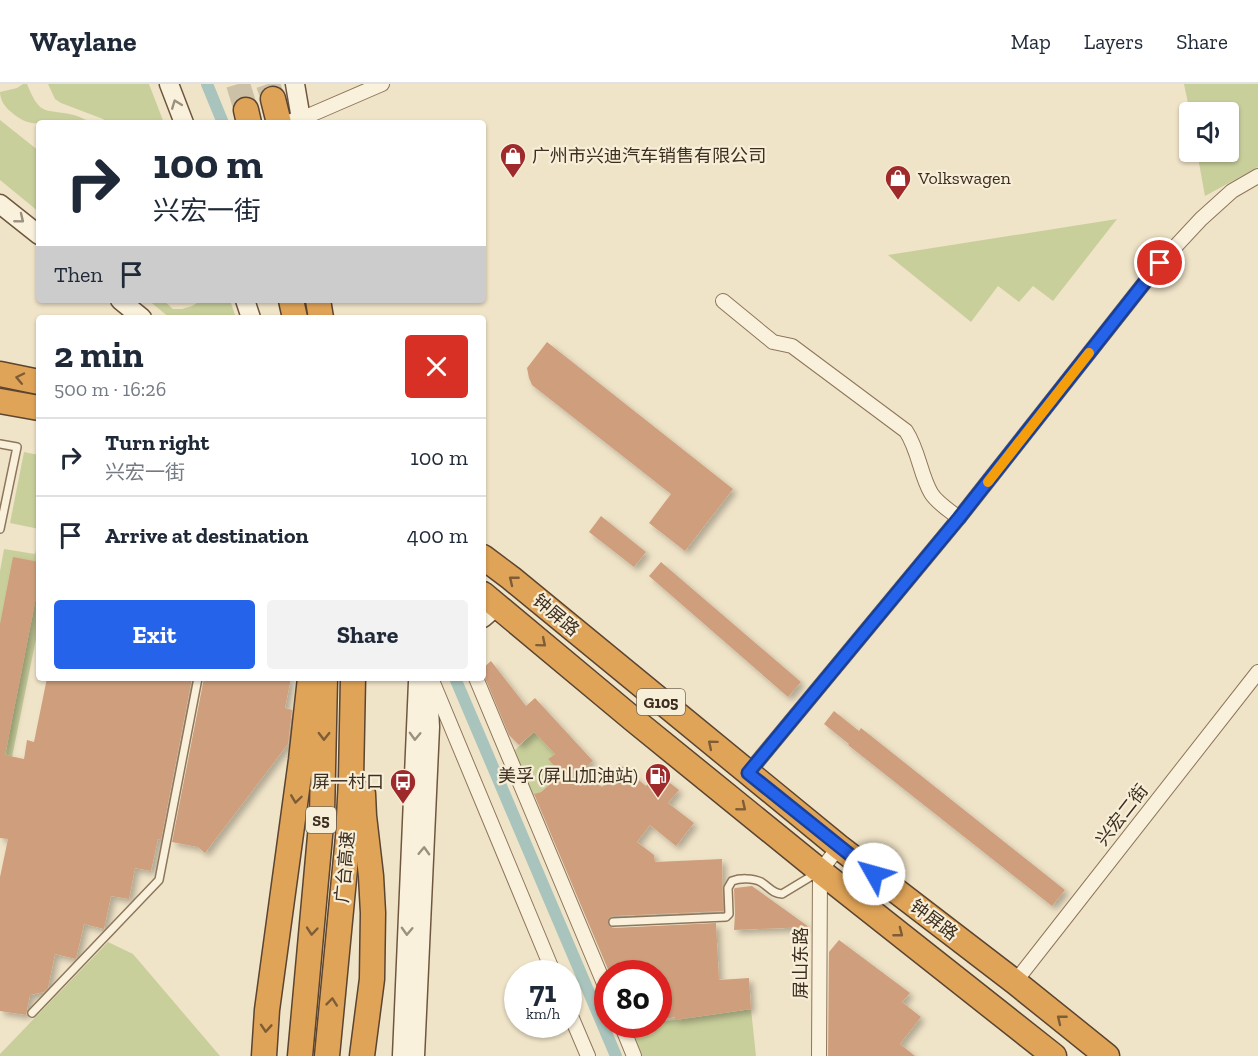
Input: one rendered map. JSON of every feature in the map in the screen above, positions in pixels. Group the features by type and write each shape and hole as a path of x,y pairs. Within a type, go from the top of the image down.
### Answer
{"highway":[{"path":"273,99 289,120"},
{"path":"0,374 36,381"},
{"path":"0,401 36,407"},
{"name":"钟屏路","path":"486,559 839,847 1107,1056"},
{"name":"钟屏路","path":"488,606 1054,1056"},
{"path":"264,1056 267,1010 310,681"},
{"name":"广台高速","path":"300,1056 322,814 325,681"},
{"name":"广台高速","path":"327,1056 348,837 353,681"},
{"path":"360,681 364,816 373,913 372,979 363,1056"}],"street":[{"path":"169,84 183,120"},
{"path":"290,120 295,84"},
{"path":"295,120 382,84"},
{"path":"748,773 959,518 1160,263 1201,219 1232,191 1258,176"},
{"path":"0,204 36,233"},
{"path":"723,301 773,342 792,346 906,431 914,442 932,494 959,518"},
{"path":"124,303 138,315"},
{"name":"兴宏二街","path":"1015,982 1258,672"},
{"path":"402,1056 418,681"},
{"path":"416,1056 430,727 429,681"},
{"path":"430,681 548,960"},
{"path":"477,681 594,960"},
{"path":"820,871 839,847"},
{"name":"屏山东路","path":"819,1056 820,871"},
{"path":"580,1038 588,1056"},
{"path":"627,1038 634,1056"}],"lane":[{"path":"0,444 17,447 0,529"},
{"path":"32,1013 159,880 197,681"},
{"path":"613,922 726,917 729,914 728,888 732,881 753,879 776,894 782,894 820,871"}],"green space":[{"path":"27,84 36,102 45,110 74,115 85,120 26,122 11,112 1,98 0,92"},
{"path":"48,84 149,84 163,120 104,120 55,99"},
{"path":"1184,84 1258,84 1258,167 1205,196 1199,162 1239,162 1239,102 1188,102"},
{"path":"0,120 36,149 36,210 0,180"},
{"path":"1117,219 1053,301 1033,286 1019,302 998,286 971,322 888,255"},
{"path":"152,303 166,303 173,309 182,309 197,303 231,303 235,315 166,315"},
{"path":"24,452 36,454 36,528 10,523"},
{"path":"4,549 35,554 36,550 36,639 0,816 0,571"},
{"path":"534,732 555,754 548,759 561,774 541,792 530,796 512,753"},
{"path":"108,942 133,954 220,1056 0,1056"},
{"path":"751,1009 756,1056 639,1056 632,1038 672,1038 672,1020"}],"building":[{"path":"547,342 733,489 685,551 649,523 671,494 532,385 527,368"},
{"path":"601,516 646,552 634,567 589,532"},
{"path":"13,557 36,561 36,597 5,755 24,759 27,740 34,742 46,681 191,681 161,840 158,839 151,871 135,868 129,899 111,896 104,929 84,924 76,959 55,954 48,988 44,992 30,995 26,1015 0,1011 0,877 8,839 0,838 0,624"},
{"path":"661,562 801,682 788,697 649,576"},
{"path":"491,661 526,706 535,698 593,761 582,770 602,787 619,764 646,786 657,773 679,790 668,803 694,823 676,846 650,825 637,842 654,855 655,862 722,859 723,911 613,916 608,919 608,924 613,928 716,923 719,980 749,978 751,1009 675,1020 675,1017 672,1018 672,960 604,960 534,794 541,792 561,774 548,759 555,754 534,732 519,745 509,735 486,680 486,665"},
{"path":"203,681 290,681 285,708 292,710 288,744 205,853 198,847 172,842"},
{"path":"834,711 859,731 861,728 1065,890 1052,906 824,724"},
{"path":"752,886 809,927 734,930 734,889"},
{"path":"839,940 910,993 902,1002 921,1017 900,1044 915,1056 828,1056 829,952"}],"waterway":[{"path":"207,84 222,120"},
{"path":"456,681 616,1056"}],"tunnel":[{"path":"238,84 246,110"},
{"path":"268,84 273,99"}],"slow traffic":[{"path":"988,482 1089,353"}],"place":[{"name":"广州市兴迪汽车销售有限公司","path":"513,179"},
{"name":"Volkswagen","path":"898,201"},
{"name":"美孚 (屏山加油站)","path":"658,799"},
{"name":"屏一村口","path":"403,805"}],"route":[{"path":"874,874 748,773 959,518 1160,263"}]}
